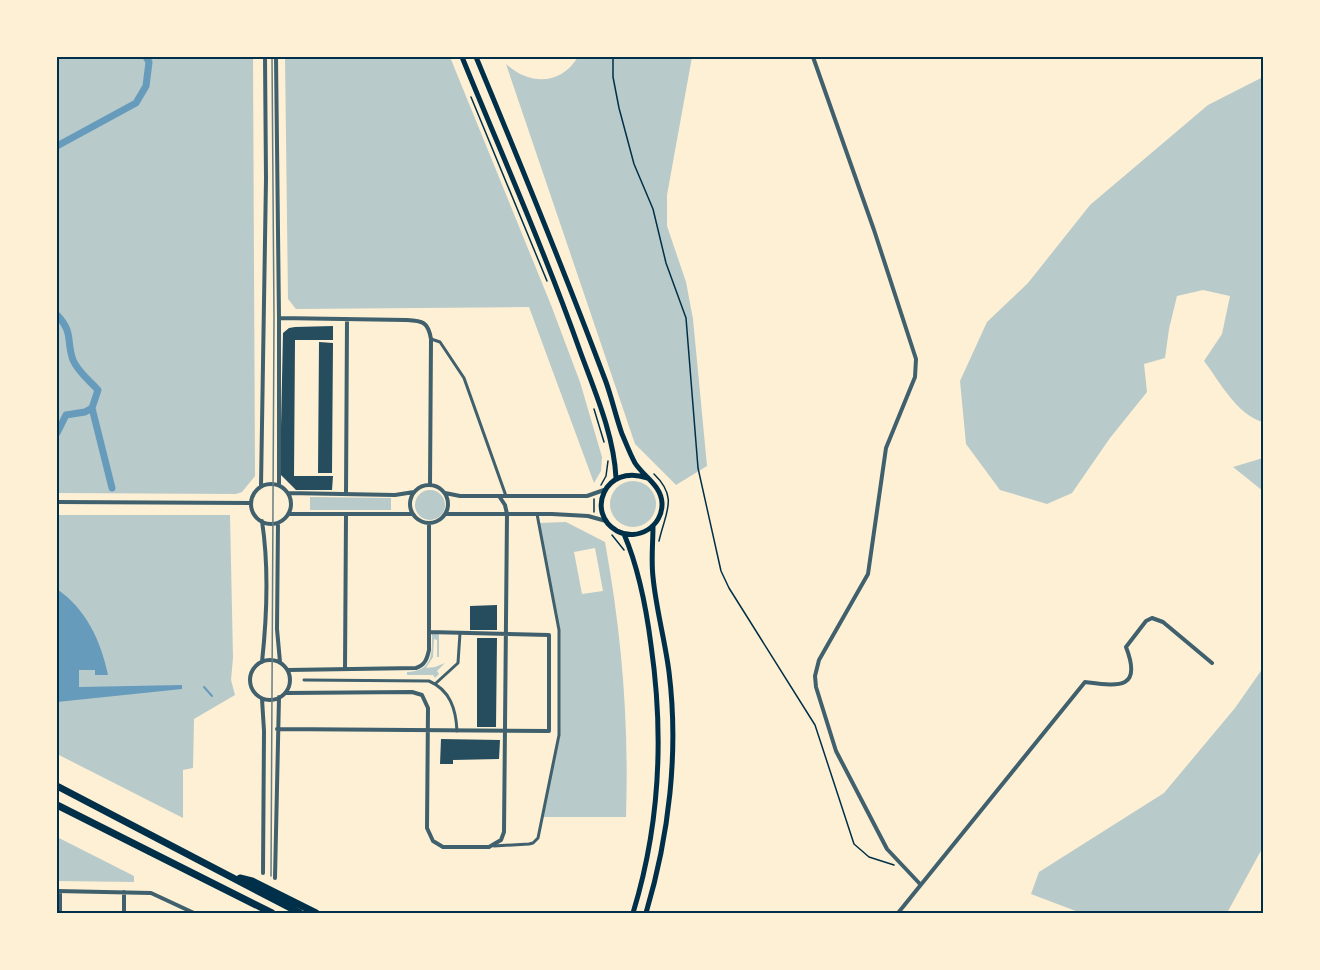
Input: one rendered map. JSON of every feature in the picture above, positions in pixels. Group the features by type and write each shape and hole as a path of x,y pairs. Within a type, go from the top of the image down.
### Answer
{"highway":[{"path":"57,786 300,913"},
{"path":"57,806 272,913"},
{"path":"232,876 252,881 316,913"}],"main road":[{"path":"462,57 571,324 611,445 615,459 616,478"},
{"path":"476,57 568,284 631,455 646,477 658,489 662,504 661,513 653,526 634,535 617,531 607,521 602,506 605,489 616,478 631,474 646,477"},
{"path":"646,913 665,829 670,792 672,727 669,673 653,577 653,526"},
{"path":"624,534 638,571 650,633 658,697 659,732 656,801 648,853 633,913"}],"street":[{"path":"261,486 266,179 265,57"},
{"path":"276,57 279,485"},
{"path":"813,57 916,358 915,377 886,448 868,573 819,660 815,676 816,687 836,750 887,849 920,884"},
{"path":"279,318 422,321 428,326 431,339 430,485"},
{"path":"346,494 347,319"},
{"path":"431,339 440,342 464,378 506,496"},
{"path":"279,485 288,493 291,504 288,514 278,523 269,524 255,515 251,503 254,493 261,486 279,485"},
{"path":"445,493 448,504 446,514 440,520 429,524 419,521 413,514 410,502 414,492 420,487 430,485 445,493 456,495 499,496 594,495 605,489"},
{"path":"288,493 395,495 414,492"},
{"path":"494,846 501,840 504,832 507,514 505,505 499,496"},
{"path":"57,502 251,503"},
{"path":"288,514 413,514"},
{"path":"446,514 537,514 607,521"},
{"path":"262,699 279,697 286,693 412,692 422,695 428,708 427,828 430,838 443,847 489,847 529,844 538,838 558,735 559,630 537,514"},
{"path":"345,669 346,515"},
{"path":"262,521 266,554 265,630 262,662"},
{"path":"278,523 277,629 280,662"},
{"path":"288,670 416,668 422,666 428,656 429,524"},
{"path":"898,913 1085,682 1117,686 1125,683 1131,674 1132,663 1126,647 1146,621 1152,618 1163,622 1212,663"},
{"path":"277,729 549,732 549,635 429,632"},
{"path":"435,684 458,663 460,632"},
{"path":"263,873 264,731 262,699 252,690 249,679 255,667 262,662 272,660 280,662 288,670 290,683 286,693"},
{"path":"304,680 429,681 451,700 457,717 457,731"},
{"path":"275,878 279,697"},
{"path":"60,913 59,891 151,893 194,913"},
{"path":"124,892 124,913"},
{"path":"180,906 186,913"}],"path":[{"path":"613,57 613,77 619,108 634,164 653,210 666,263 686,318 698,468 721,571 729,588 815,725 854,844 869,857 903,867"},
{"path":"468,89 548,285"},
{"path":"594,409 605,446"},
{"path":"594,518 594,490 600,486 606,476 608,456"},
{"path":"607,531 617,540 625,553"}],"shaded area":[{"path":"57,57 253,57 255,476 242,492 236,494 57,493"},
{"path":"285,57 450,57 580,382 602,457 601,471 594,483 529,307 296,309 288,299"},
{"path":"578,57 692,57 667,195 667,226 686,282 693,319 707,466 676,485 635,444 506,64 524,76 544,79 562,73"},
{"path":"1263,77 1263,422 1237,405 1204,361 1222,334 1230,296 1203,290 1177,296 1165,358 1144,364 1147,392 1110,438 1072,493 1047,504 1000,490 966,444 960,381 987,322 1028,283 1090,205 1208,105"},
{"path":"1263,458 1263,491 1233,467"},
{"path":"633,481 649,488 656,504 649,520 633,527 617,520 610,504 617,488"},
{"path":"430,490 440,495 445,505 440,515 430,520 420,515 415,505 420,495"},
{"path":"310,497 391,498 391,510 310,510"},
{"path":"57,515 230,515 233,658 231,680 235,695 194,719 193,768 183,770 183,818 57,754"},
{"path":"566,522 605,542 616,611 623,679 626,817 543,817 559,735 559,630 538,523","holes":["595,548 603,591 582,594 574,552"]},
{"path":"432,634 439,634 439,657 437,657 437,640 434,639 433,657 426,668 445,663 437,671 439,674 435,678 433,675 407,675 407,672 416,671 426,665 431,655"},
{"path":"1263,668 1263,847 1227,913 1081,913 1031,894 1039,872 1164,793 1235,708"},
{"path":"57,837 134,876 134,882 57,881"}],"water":[{"path":"57,589 76,606 91,627 108,675 95,675 95,670 79,670 79,687 182,685 182,689 57,702"}],"building":[{"path":"333,326 333,340 295,340 294,476 333,476 332,490 296,490 280,474 283,333 295,327"},
{"path":"319,342 333,343 332,473 318,473"},
{"path":"497,605 497,630 470,630 470,606"},
{"path":"477,638 497,638 496,727 477,727"},
{"path":"441,739 500,740 499,759 453,760 453,764 440,764"}],"waterway":[{"path":"57,146 136,103 146,86 149,62 146,57"},
{"path":"57,315 68,332 75,364 98,390 92,408 85,412 66,415 57,433"},
{"path":"92,408 112,488"},
{"path":"204,687 212,696"}],"tram line":[{"path":"271,876 274,318 272,57"}]}
